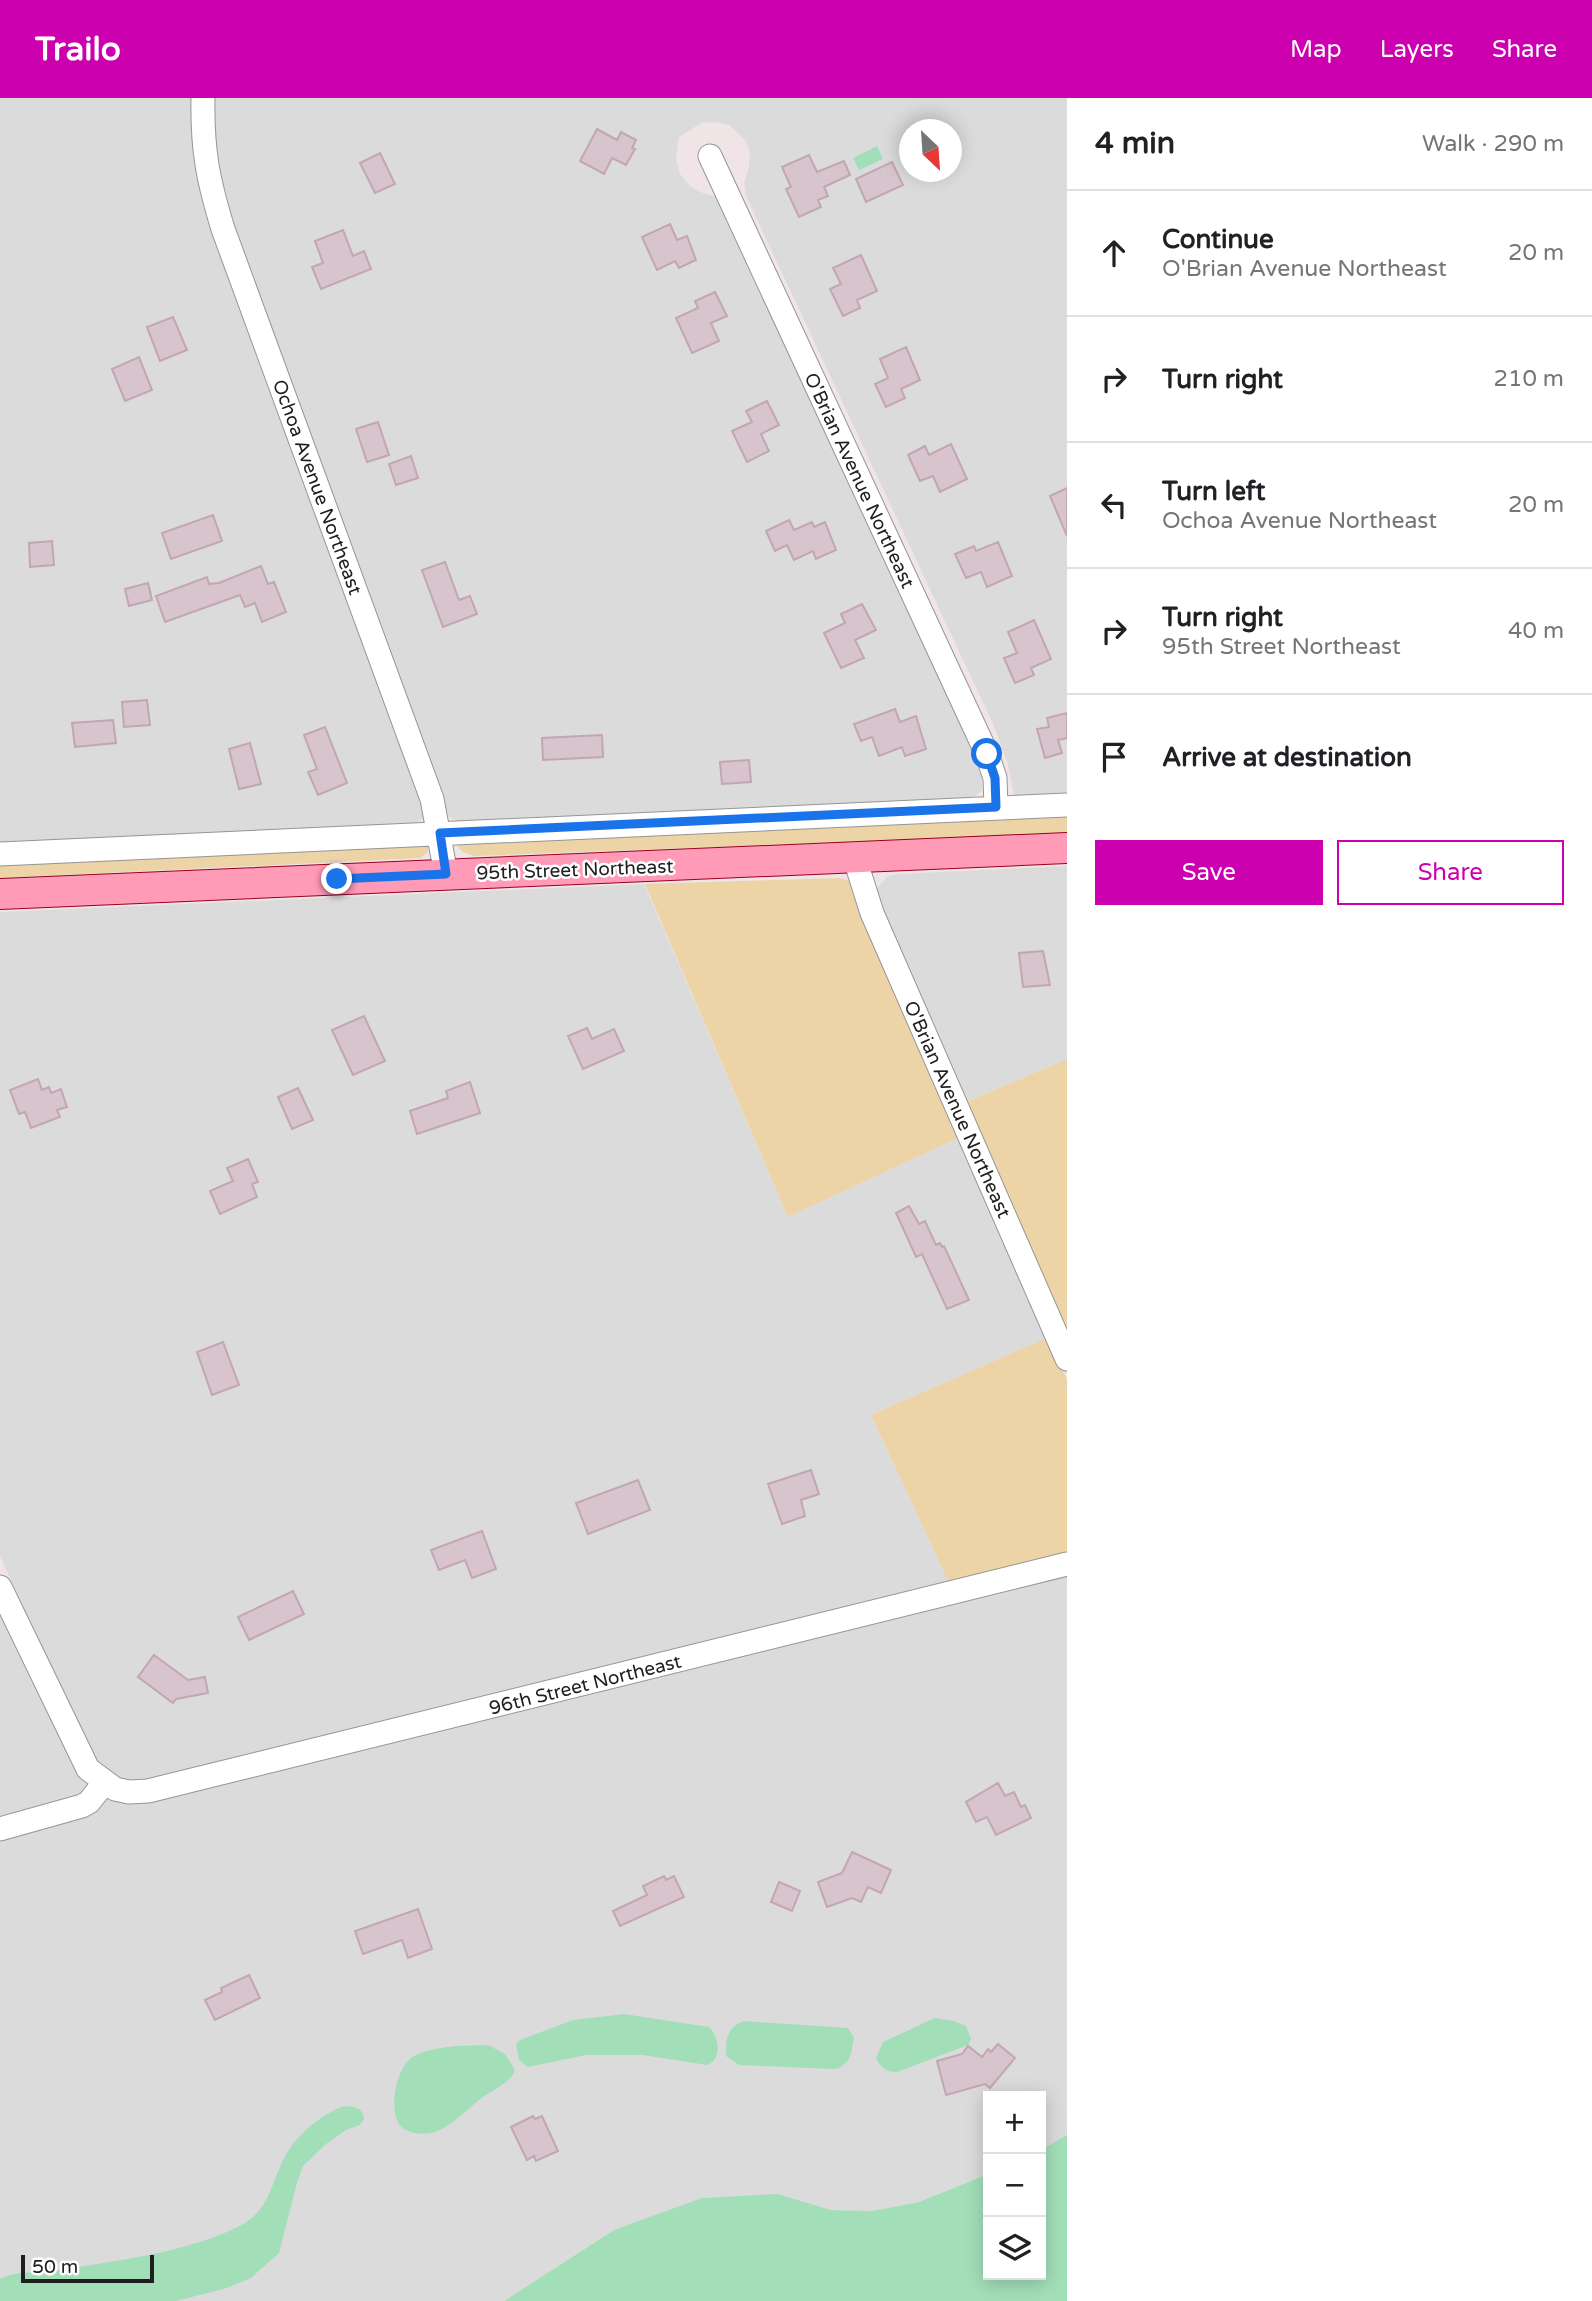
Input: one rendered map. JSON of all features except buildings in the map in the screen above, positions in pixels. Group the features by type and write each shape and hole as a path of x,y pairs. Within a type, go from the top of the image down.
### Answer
{"main road":[{"name":"95th Street Northeast","path":"0,894 1067,848"}],"street":[{"name":"Ochoa Avenue Northeast","path":"203,98 202,134 208,179 223,229 432,799 446,874"},
{"name":"O'Brian Avenue Northeast","path":"710,156 987,754 995,778 996,807"},
{"path":"0,854 1067,805"},
{"name":"O'Brian Avenue Northeast","path":"854,856 872,913 1067,1359"},
{"name":"96th Street Northeast","path":"104,1783 130,1792 148,1791 1067,1564"},
{"path":"0,1587 88,1769 104,1783 89,1802 82,1806 0,1829"}],"shaded area":[{"path":"0,98 195,98 193,130 425,813 421,820 410,826 0,845"},
{"path":"213,98 1067,98 1067,797 1022,799 1014,795 1008,765 994,726 746,196 744,183 750,152 745,140 729,125 714,122 701,123 679,137 676,158 680,174 690,186 717,197 722,206 978,762 982,791 969,800 471,821 457,821 449,817 227,208 216,170"},
{"path":"877,146 883,159 859,170 853,158"},
{"path":"1067,816 1067,834 474,856 458,847 461,843"},
{"path":"427,844 428,852 420,858 0,878 0,861"},
{"path":"1067,866 1067,1059 964,1103 883,917 876,889 888,876 898,874"},
{"path":"840,878 849,881 855,890 960,1137 788,1217 645,884"},
{"path":"644,884 788,1217 960,1137 1049,1337 871,1415 950,1585 148,1780 122,1779 105,1771 90,1754 0,1556 0,912"},
{"path":"1067,1059 1067,1342 964,1103"},
{"path":"1049,1337 1067,1380 1067,1555 950,1585 871,1415"},
{"path":"1067,1571 1067,2135 1046,2147 1046,2091 983,2091 983,2176 919,2202 872,2211 831,2210 778,2194 614,2230 504,2301 0,2301 0,1603 113,1796"},
{"path":"624,2014 709,2027 717,2042 715,2058 707,2065 642,2055 586,2055 528,2067 519,2060 516,2044 520,2040 573,2020"},
{"path":"935,2018 966,2026 971,2039 968,2045 897,2072 882,2067 876,2058 883,2042"},
{"path":"743,2021 848,2028 854,2038 851,2053 844,2065 835,2069 739,2065 726,2056 726,2044 730,2031"},
{"path":"488,2045 505,2054 515,2070 509,2079 440,2130 416,2133 400,2125 394,2104 396,2085 408,2061 432,2050"},
{"path":"344,2106 360,2110 364,2119 360,2125 346,2130 326,2144 303,2166 279,2253 251,2278 227,2288 176,2301 0,2301 0,2279 6,2276 150,2255 199,2242 243,2224 260,2209 284,2158 295,2142 321,2118"},
{"path":"1067,2135 1067,2301 504,2301 614,2230 702,2198 778,2194 831,2210 872,2211 919,2202 983,2176 983,2280 1046,2280 1046,2147"}],"route":[{"path":"337,879 446,874 440,833 996,807 995,778 987,754"}]}
